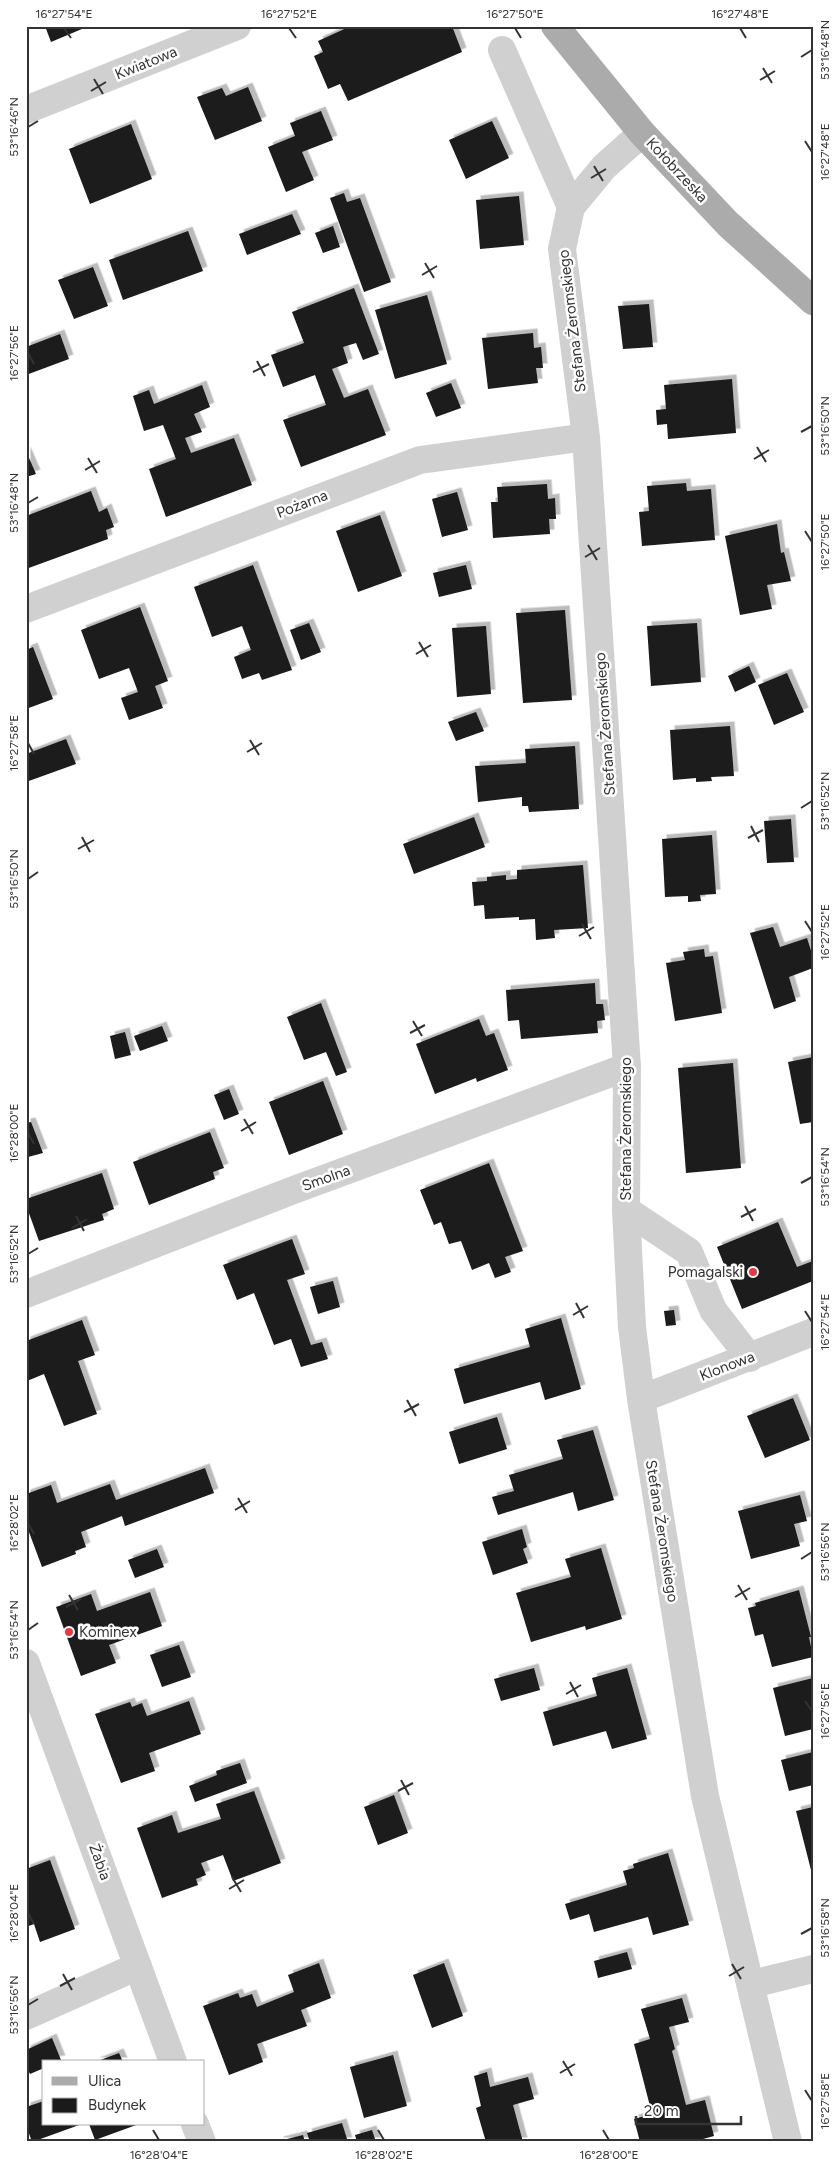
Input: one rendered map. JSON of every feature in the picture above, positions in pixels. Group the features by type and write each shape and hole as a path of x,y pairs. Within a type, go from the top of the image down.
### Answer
{"main road":[{"name":"Kołobrzeska","path":"555,26 642,133 728,224 813,301"}],"street":[{"name":"Kwiatowa","path":"26,110 238,26"},
{"path":"502,50 571,207"},
{"name":"Stefana Żeromskiego","path":"642,133 604,167 571,207 562,248 586,437 627,1067 626,1210 632,1327 641,1399 706,1796 788,2142"},
{"name":"Pożarna","path":"26,609 420,460 586,437"},
{"name":"Smolna","path":"26,1294 291,1191 627,1067"},
{"path":"626,1210 689,1252 713,1310 750,1358"},
{"name":"Klonowa","path":"641,1399 813,1332"},
{"name":"Żabia","path":"26,1663 32,1697 138,1966 172,2060"},
{"path":"26,2016 138,1966"},
{"path":"752,1984 813,1969"},
{"path":"196,2126 202,2142"}],"building":[{"path":"45,26 89,26 51,42"},
{"path":"351,26 452,26 462,52 348,101 340,84 328,89 314,56 323,52 318,41"},
{"path":"248,87 262,121 215,140 197,97 222,88 226,96"},
{"path":"321,111 333,140 302,152 314,180 286,192 268,147 295,136 290,123"},
{"path":"492,121 509,158 466,179 449,140"},
{"path":"131,124 152,179 90,204 69,149"},
{"path":"344,193 347,202 360,198 391,282 364,292 330,198"},
{"path":"519,196 524,245 480,249 476,200"},
{"path":"292,214 301,234 247,255 239,234"},
{"path":"333,226 340,247 323,253 315,233"},
{"path":"188,231 203,271 123,300 109,260"},
{"path":"93,267 108,306 74,319 58,280"},
{"path":"354,288 379,354 363,360 356,343 343,347 348,363 332,369 344,398 368,389 386,435 301,467 283,420 326,405 315,375 283,387 271,355 304,343 292,312"},
{"path":"427,295 447,364 395,379 375,310"},
{"path":"649,304 653,347 623,349 618,306"},
{"path":"533,333 534,348 541,347 543,368 536,368 538,383 488,389 482,338"},
{"path":"60,334 69,359 26,375 26,347"},
{"path":"732,379 736,433 668,439 667,424 657,425 656,410 666,409 664,385"},
{"path":"451,383 461,408 436,417 426,393"},
{"path":"202,385 210,407 194,414 202,432 185,438 191,453 234,438 252,485 166,517 149,469 176,459 163,425 144,431 133,396 149,390 154,404"},
{"path":"26,451 36,474 26,477"},
{"path":"686,483 687,491 711,489 715,540 642,546 639,512 649,511 647,486"},
{"path":"547,484 548,499 555,498 556,519 549,519 550,534 493,538 491,502 498,502 497,487"},
{"path":"91,491 99,512 107,508 114,527 106,530 108,539 26,569 26,516"},
{"path":"457,492 468,530 442,537 432,499"},
{"path":"380,515 402,576 358,592 336,531"},
{"path":"777,524 781,553 784,552 791,581 767,585 772,609 740,615 725,536"},
{"path":"253,565 292,670 262,680 259,673 242,679 234,657 251,650 242,626 212,637 194,587"},
{"path":"466,565 472,589 439,597 433,573"},
{"path":"140,607 168,681 155,686 163,708 129,720 121,698 138,692 129,668 99,679 81,630"},
{"path":"565,610 572,700 523,703 516,613"},
{"path":"309,623 321,652 301,660 290,630"},
{"path":"697,623 701,682 651,686 647,626"},
{"path":"486,626 491,694 457,697 452,628"},
{"path":"33,647 53,699 26,709 26,650"},
{"path":"749,666 756,682 735,692 728,676"},
{"path":"787,673 804,712 774,725 758,685"},
{"path":"476,712 484,731 456,741 448,722"},
{"path":"730,726 734,776 711,777 712,781 696,782 696,778 673,780 670,730"},
{"path":"66,739 76,764 26,782 26,754"},
{"path":"575,746 579,809 529,812 528,806 522,806 522,797 478,802 475,766 526,763 525,749"},
{"path":"474,817 485,847 414,874 403,844"},
{"path":"791,819 794,862 767,863 764,821"},
{"path":"712,835 716,894 700,895 701,901 688,902 688,896 665,897 662,839"},
{"path":"583,865 588,928 554,930 555,938 536,940 535,919 519,920 519,917 485,919 484,905 474,906 472,882 487,881 487,877 506,875 506,880 517,879 517,870"},
{"path":"773,927 780,947 807,938 813,957 813,968 789,977 796,1001 774,1009 750,933"},
{"path":"704,949 705,957 713,956 722,1013 675,1021 666,963 685,960 683,952"},
{"path":"595,983 596,1004 603,1004 605,1020 597,1021 598,1033 521,1039 519,1020 508,1021 506,990"},
{"path":"321,1003 347,1072 336,1076 326,1052 304,1060 287,1017"},
{"path":"479,1019 486,1036 494,1033 508,1070 477,1082 476,1078 435,1094 416,1044"},
{"path":"162,1026 168,1041 140,1051 134,1036"},
{"path":"125,1032 131,1055 115,1059 110,1036"},
{"path":"813,1057 813,1122 800,1124 788,1062"},
{"path":"733,1063 741,1168 686,1173 678,1068"},
{"path":"323,1081 343,1134 289,1155 269,1102"},
{"path":"229,1089 239,1114 224,1120 214,1095"},
{"path":"31,1122 43,1153 28,1157 26,1152 26,1123"},
{"path":"210,1132 224,1168 213,1172 215,1179 149,1205 133,1162"},
{"path":"489,1163 523,1251 505,1257 511,1272 495,1278 489,1263 472,1270 461,1241 449,1244 441,1222 434,1225 420,1190"},
{"path":"102,1173 114,1209 102,1214 104,1220 39,1241 26,1205 26,1199"},
{"path":"778,1222 797,1267 813,1261 813,1281 742,1309 717,1247"},
{"path":"292,1239 305,1274 287,1280 311,1345 322,1342 328,1359 301,1367 291,1339 274,1345 254,1293 237,1300 223,1265"},
{"path":"333,1281 340,1307 318,1314 310,1287"},
{"path":"674,1310 676,1325 666,1326 664,1311"},
{"path":"561,1318 581,1389 545,1400 540,1382 464,1404 454,1369 530,1347 525,1329"},
{"path":"82,1320 95,1355 78,1361 97,1414 64,1426 44,1374 27,1381 26,1341"},
{"path":"793,1398 810,1440 765,1458 747,1416"},
{"path":"497,1417 507,1449 459,1464 449,1432"},
{"path":"593,1430 614,1500 578,1511 573,1492 498,1515 492,1497 514,1491 509,1475 563,1459 557,1440"},
{"path":"205,1468 214,1493 125,1526 122,1516 81,1532 86,1547 75,1551 76,1554 42,1567 26,1524 26,1494 51,1485 57,1503 110,1484 116,1500"},
{"path":"800,1495 807,1521 794,1524 800,1546 751,1559 738,1511"},
{"path":"522,1529 527,1547 523,1549 528,1563 493,1575 482,1542"},
{"path":"601,1548 622,1619 586,1630 585,1626 531,1642 516,1593 571,1577 565,1559"},
{"path":"157,1549 164,1567 135,1578 128,1560"},
{"path":"799,1590 811,1637 809,1637 813,1657 772,1667 763,1634 755,1636 748,1608 756,1606 755,1603"},
{"path":"150,1592 162,1626 109,1645 116,1663 81,1676 56,1607 91,1594 97,1611"},
{"path":"179,1645 191,1677 162,1687 150,1655"},
{"path":"534,1668 540,1690 501,1701 494,1679"},
{"path":"627,1668 647,1739 612,1749 606,1731 553,1746 543,1712 597,1696 592,1678"},
{"path":"813,1678 813,1729 785,1736 773,1688"},
{"path":"189,1701 201,1734 149,1753 155,1771 121,1783 95,1714 130,1702 132,1707 142,1703 147,1716"},
{"path":"813,1752 813,1785 789,1791 781,1760"},
{"path":"240,1763 247,1783 195,1802 189,1786 217,1775 216,1771"},
{"path":"254,1791 281,1863 233,1881 223,1855 201,1863 206,1875 196,1879 198,1885 162,1898 137,1828 172,1815 178,1833 221,1819 216,1804"},
{"path":"394,1795 408,1833 378,1845 364,1807"},
{"path":"813,1807 813,1874 812,1874 796,1811"},
{"path":"668,1853 689,1925 653,1935 648,1917 594,1932 589,1914 570,1920 565,1904 627,1885 623,1871 634,1868 633,1864"},
{"path":"50,1860 75,1929 40,1942 34,1924 26,1927 26,1869"},
{"path":"627,1952 632,1969 598,1978 594,1961"},
{"path":"319,1963 331,1998 301,2010 307,2026 257,2044 263,2062 229,2075 203,2006 238,1993 240,1998 252,1994 257,2007 294,1992 288,1975"},
{"path":"444,1963 463,2016 432,2028 413,1975"},
{"path":"682,1998 689,2022 669,2027 675,2049 672,2051 686,2105 705,2100 714,2136 692,2142 640,2142 634,2119 652,2114 634,2044 650,2039 641,2009"},
{"path":"52,2038 61,2060 42,2060 42,2069 30,2074 26,2066 26,2050"},
{"path":"119,2053 122,2060 100,2060"},
{"path":"393,2055 407,2106 364,2118 350,2067"},
{"path":"487,2072 490,2087 528,2077 534,2099 513,2105 523,2142 486,2142 476,2108 481,2106 474,2076"},
{"path":"42,2102 42,2126 76,2126 32,2142 26,2125 26,2107"},
{"path":"342,2123 348,2142 310,2142 307,2133"},
{"path":"90,2126 134,2126 95,2140"},
{"path":"372,2130 376,2142 357,2142 355,2135"},
{"path":"303,2135 305,2142 279,2142 279,2141"}],"place":[{"name":"Pomagalski","path":"753,1272"},
{"name":"Kominex","path":"69,1632"}]}
